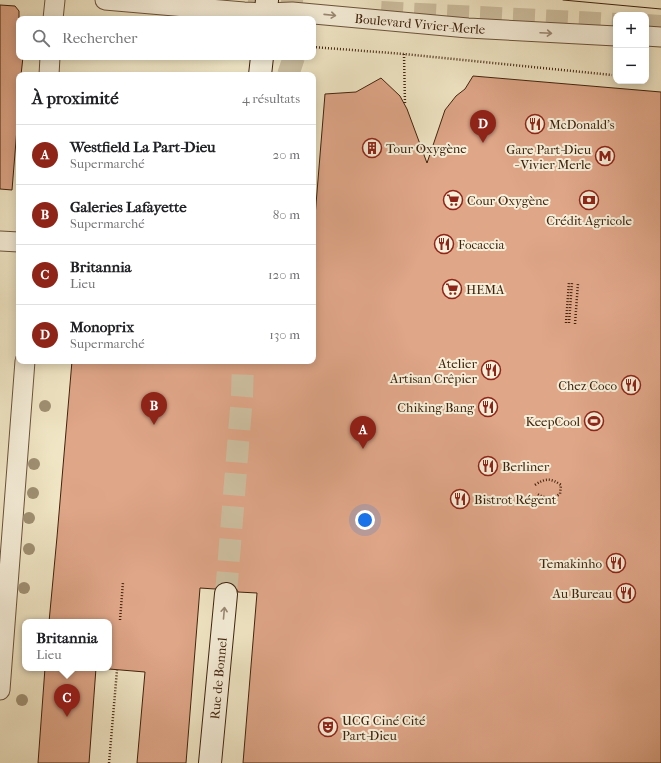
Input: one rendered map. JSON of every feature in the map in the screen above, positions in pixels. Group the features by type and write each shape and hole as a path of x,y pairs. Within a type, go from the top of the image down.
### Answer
{"main road":[{"path":"260,72 262,60"},
{"name":"Rue de Bonnel","path":"210,763 226,594"}],"street":[{"path":"54,16 55,0"},
{"name":"Boulevard Vivier-Merle","path":"105,0 292,12 468,28 613,36"},
{"path":"649,36 661,37"},
{"path":"48,72 50,60"},
{"path":"0,241 16,242"},
{"path":"0,690 8,475 25,364"}],"path":[{"path":"316,47 404,54 612,75"},
{"path":"404,54 405,105"},
{"path":"568,323 571,281 569,318"},
{"path":"575,324 578,282"},
{"path":"535,485 542,479 548,478 555,480 561,485 560,493 554,497 542,497 536,493"},
{"path":"120,620 123,582"},
{"path":"109,763 116,670"}],"building":[{"path":"0,5 15,6 19,11 19,16 16,16 16,60 23,60 21,72 16,72 16,141 12,190 0,189"},
{"path":"473,76 661,92 661,763 243,763 257,593 238,592 234,584 227,582 220,583 215,589 200,588 186,763 137,763 145,672 112,669 112,619 49,619 72,364 316,364 316,204 325,94 356,92 381,78 400,96 407,109 427,163 445,110 456,96 465,89"},
{"path":"45,671 96,671 89,763 38,763"}],"tunnel":[{"path":"248,0 310,5"},
{"path":"381,12 613,24"},
{"path":"649,25 661,26"},
{"path":"289,72 293,60"},
{"path":"226,594 242,396 243,364"}],"tram line":[{"path":"563,0 661,9"}],"place":[{"name":"McDonald's","path":"535,124"},
{"name":"Monoprix","path":"483,143"},
{"name":"Tour Oxygène","path":"372,148"},
{"name":"Gare Part-Dieu - Vivier Merle","path":"605,156"},
{"name":"Cour Oxygène","path":"453,200"},
{"name":"Crédit Agricole","path":"589,200"},
{"name":"Focaccia","path":"444,244"},
{"name":"HEMA","path":"452,289"},
{"name":"Atelier Artisan Crêpier","path":"491,370"},
{"name":"Chez Coco","path":"631,385"},
{"name":"Chiking Bang","path":"488,407"},
{"name":"KeepCool","path":"594,421"},
{"name":"Galeries Lafayette","path":"154,425"},
{"name":"Westfield La Part-Dieu","path":"363,449"},
{"name":"Berliner","path":"488,466"},
{"name":"Bistrot Régent","path":"460,499"},
{"name":"Temakinho","path":"616,563"},
{"name":"Au Bureau","path":"626,593"},
{"name":"Britannia","path":"67,717"},
{"name":"UCG Ciné Cité Part-Dieu","path":"328,727"}]}
